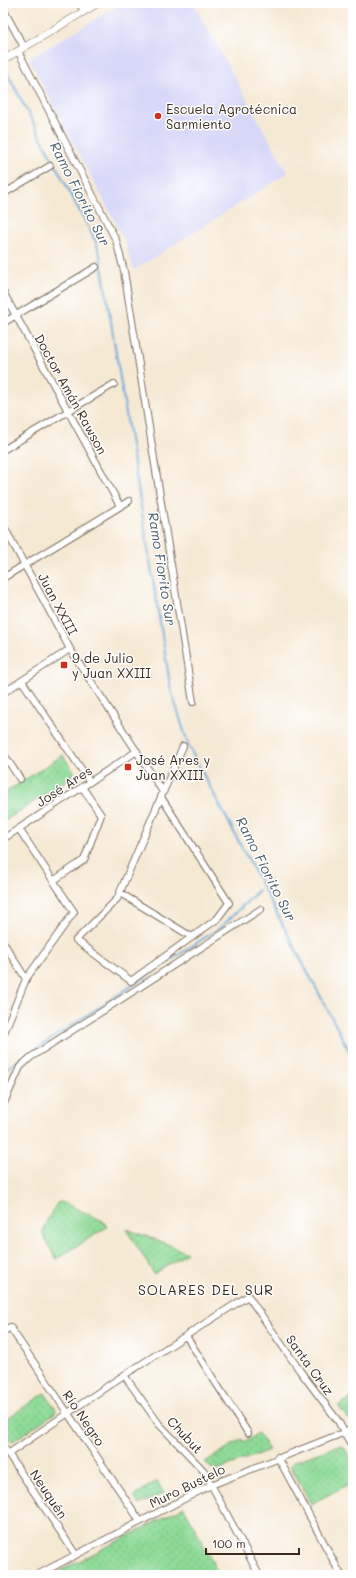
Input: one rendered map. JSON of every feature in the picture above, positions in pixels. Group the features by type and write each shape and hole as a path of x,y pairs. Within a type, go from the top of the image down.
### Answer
{"street":[{"path":"79,3 84,11"},
{"path":"3,60 98,3"},
{"path":"3,9 21,49 116,240 124,271 193,702"},
{"path":"3,194 50,166"},
{"path":"3,323 96,267"},
{"name":"Doctor Amán Rawson","path":"3,292 120,506"},
{"path":"3,450 114,384"},
{"path":"3,578 129,501"},
{"name":"Juan XXIII","path":"3,525 70,649 137,751 229,903 216,919 192,937"},
{"path":"3,693 70,649"},
{"path":"22,681 90,782"},
{"path":"120,893 192,937 131,981 76,940 117,899 183,746"},
{"name":"José Ares","path":"3,839 137,751"},
{"path":"3,753 20,779"},
{"path":"53,880 84,860 101,815 82,787"},
{"path":"3,1035 26,979 74,912 19,829"},
{"path":"3,1105 20,1067 31,1057 261,909"},
{"path":"3,942 26,979"},
{"name":"Santa Cruz","path":"186,1336 248,1296 296,1366 338,1420 353,1448"},
{"name":"Río Negro","path":"3,1332 10,1327 140,1521"},
{"path":"8,1454 124,1375 186,1336 248,1433"},
{"name":"Chubut","path":"124,1375 159,1424 204,1471 260,1575"},
{"name":"Muro Bustelo","path":"37,1575 212,1485 278,1457 353,1429"},
{"name":"Neuquén","path":"3,1446 76,1554"},
{"path":"278,1457 341,1575"}],"shaded area":[{"name":"Escuela Agrotécnica Sarmiento","path":"123,3 193,3 288,173 134,270 124,239 29,59"}],"green space":[{"path":"63,755 74,772 73,776 3,822 3,794"},
{"path":"62,1202 103,1221 107,1227 57,1259 46,1242 43,1231 47,1220 57,1203"},
{"path":"126,1229 165,1243 187,1253 154,1274"},
{"path":"45,1393 56,1410 55,1413 13,1441 10,1441 3,1430 3,1421"},
{"path":"353,1397 353,1419 347,1418 338,1406"},
{"path":"258,1433 269,1450 217,1470 212,1469 205,1462 242,1439 244,1442"},
{"path":"340,1445 344,1447 353,1463 353,1482 311,1504 291,1467 293,1462"},
{"path":"157,1481 164,1493 139,1505 134,1496"},
{"path":"184,1507 219,1575 52,1575"}],"waterway":[{"name":"Ramo Fiorito Sur","path":"4,67 96,242 100,255 171,690 189,747 353,1058"},
{"path":"267,883 270,880"},
{"path":"3,1074 4,1070 221,927 259,890"}],"place":[{"name":"Escuela Agrotécnica Sarmiento","path":"158,116"},
{"name":"9 de Julio y Juan XXIII","path":"64,665"},
{"name":"José Ares y Juan XXIII","path":"128,767"}],"district":[{"name":"SOLARES DEL SUR","path":"206,1290"}]}
